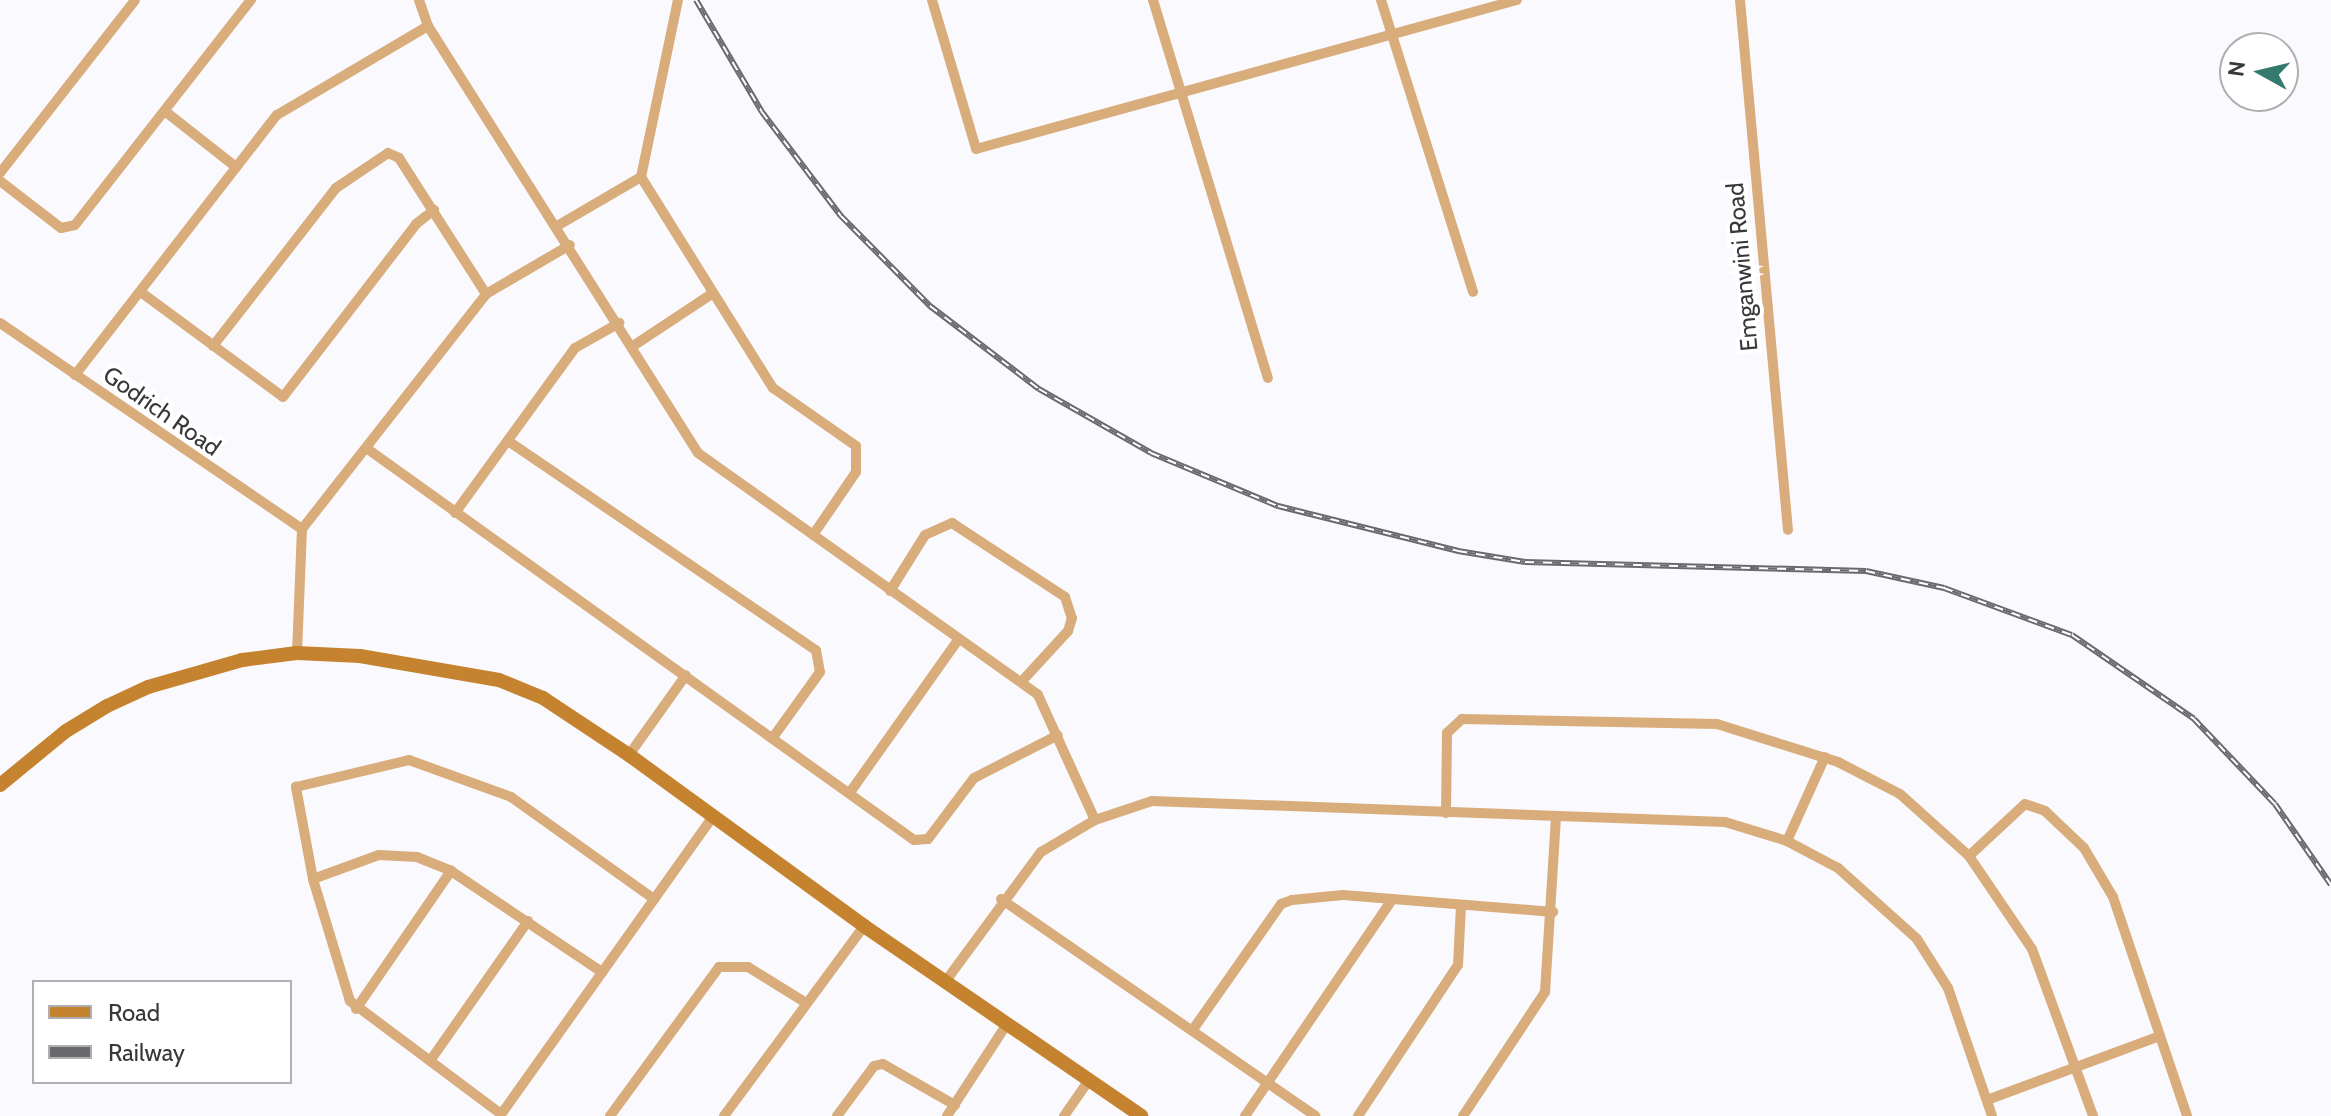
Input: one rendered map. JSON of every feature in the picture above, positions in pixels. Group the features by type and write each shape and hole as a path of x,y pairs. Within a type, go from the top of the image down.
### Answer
{"street":[{"path":"0,173 135,0"},
{"path":"0,181 68,229 166,112 250,0"},
{"path":"419,0 428,26 570,245 698,453 1038,695 1095,820"},
{"path":"678,0 641,177 710,295 773,388 856,446 856,472 813,535"},
{"path":"932,0 976,149 1181,96 1517,0"},
{"path":"1153,0 1268,378"},
{"path":"1381,0 1473,292"},
{"name":"Emganwini Road","path":"1740,0 1788,530"},
{"path":"75,375 283,110 428,26"},
{"path":"166,112 236,167"},
{"path":"213,346 336,188 374,158 394,154 434,210 486,294"},
{"path":"557,226 641,177"},
{"path":"142,293 271,392 288,395 416,224 434,210"},
{"path":"297,653 302,529 369,450 486,294 570,245"},
{"path":"633,346 710,295"},
{"name":"Godrich Road","path":"0,323 302,529"},
{"path":"455,513 575,348 619,323"},
{"path":"508,441 816,650 820,672 774,736"},
{"path":"369,450 925,841 974,778 1058,735"},
{"path":"890,591 925,535 952,523 1065,597 1072,618 1068,631 1022,681"},
{"path":"851,791 958,640"},
{"path":"0,785 66,731 148,687 242,660 297,653 406,660 499,680 543,698 629,755 864,926 1141,1116"},
{"path":"629,755 686,675"},
{"path":"1446,813 1447,733 1462,719 1717,724 1825,757 1900,794 1969,856 2032,949 2093,1116"},
{"path":"1787,841 1825,757"},
{"path":"654,899 511,797 402,759 296,787 313,879 343,985 356,1009 501,1115 713,816"},
{"path":"945,982 1001,899 1041,852 1095,820 1152,801 1725,822 1787,841 1838,868 1917,939 1948,988 1992,1116"},
{"path":"1969,856 2020,806 2045,811 2084,848 2107,883 2187,1116"},
{"path":"1463,1116 1540,1005 1553,912 1556,817"},
{"path":"313,879 391,853 451,871 602,972"},
{"path":"356,1009 451,871"},
{"path":"1194,1028 1281,904 1336,895 1390,903 1553,912"},
{"path":"1001,899 1194,1028 1315,1116"},
{"path":"1245,1116 1390,903"},
{"path":"1358,1116 1458,965 1461,906"},
{"path":"430,1061 528,921"},
{"path":"724,1116 864,926"},
{"path":"610,1116 719,967 748,967 806,1003"},
{"path":"947,1116 1007,1024"},
{"path":"1987,1100 2160,1036"},
{"path":"837,1116 874,1066 883,1064 955,1105"},
{"path":"1064,1116 1089,1080"}],"railway":[{"path":"696,0 762,112 841,216 930,306 1039,389 1151,453 1278,506 1458,551 1525,562 1866,571 1944,588 2072,635 2194,719 2275,804 2331,885"}]}
